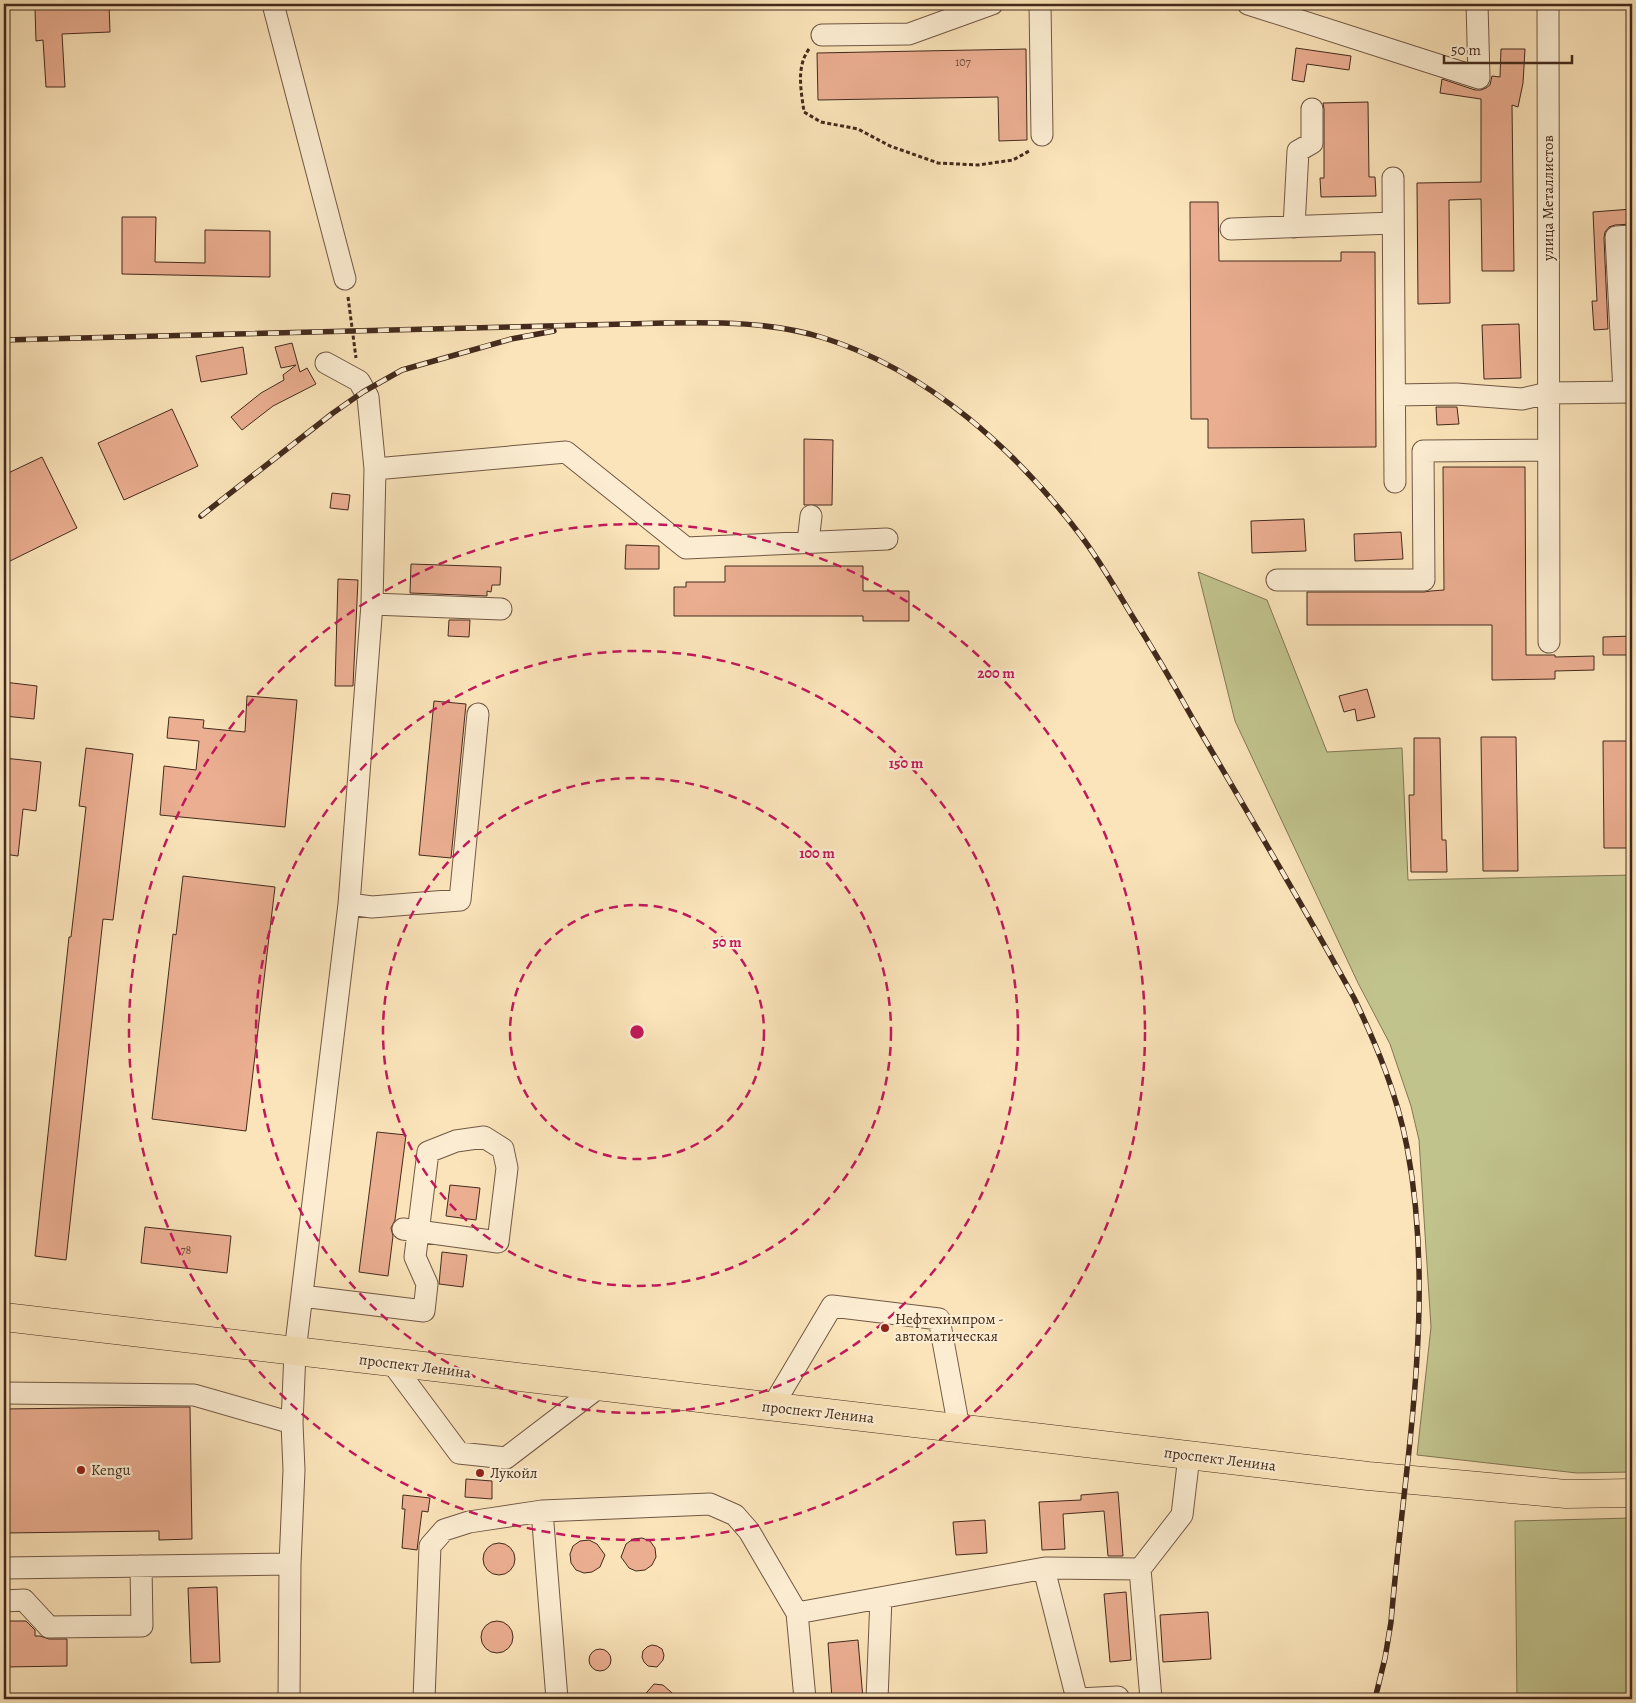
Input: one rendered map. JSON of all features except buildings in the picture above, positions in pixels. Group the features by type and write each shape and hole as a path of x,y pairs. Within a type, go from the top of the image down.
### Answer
{"main road":[{"name":"проспект Ленина","path":"4,1317 1368,1476 1566,1494 1632,1493"}],"street":[{"path":"273,4 345,279"},
{"path":"822,36 909,34 992,4"},
{"path":"1040,4 1042,135"},
{"path":"1248,4 1479,78 1478,4"},
{"name":"улица Металлистов","path":"1548,4 1549,642"},
{"path":"1294,227 1298,151 1312,143 1312,109"},
{"path":"1393,178 1395,482"},
{"path":"1231,229 1394,223"},
{"path":"1395,395 1456,394 1522,399 1548,393 1628,392 1625,287 1616,237 1632,236"},
{"path":"289,1699 290,1564 294,1470 292,1423 295,1352 349,904 372,604 367,525 375,470 368,397 359,381 326,363"},
{"path":"1277,580 1424,580 1423,451 1548,450"},
{"path":"375,470 566,452 686,548 887,539"},
{"path":"808,542 811,516"},
{"path":"372,604 501,609"},
{"path":"349,904 372,907 460,900 478,714"},
{"path":"302,1296 424,1311 427,1284 415,1257 411,1230 428,1152 456,1141 484,1137 502,1149 507,1168 498,1242 411,1230"},
{"path":"772,1407 832,1306 938,1319 959,1428"},
{"path":"392,1363 460,1453 506,1458 599,1387"},
{"path":"4,1392 194,1395 292,1423"},
{"path":"1151,1699 1140,1569 1182,1515 1189,1456"},
{"path":"424,1699 430,1546 444,1530 469,1522 542,1511 710,1504 735,1515 749,1531 797,1613 805,1699"},
{"path":"542,1511 556,1699"},
{"path":"4,1568 290,1564"},
{"path":"4,1600 24,1600 49,1627 142,1626 141,1566"},
{"path":"797,1613 1044,1569 1140,1569"},
{"path":"1044,1569 1077,1699 1118,1697"},
{"path":"878,1699 881,1598"}],"path":[{"path":"822,36 812,45 803,58 800,85 804,112 821,122 858,129 890,146 938,163 978,165 1013,160 1040,145 1042,135"},
{"path":"345,279 359,381"}],"green space":[{"path":"1198,572 1267,600 1327,752 1402,748 1408,880 1632,875 1632,1472 1577,1473 1417,1455 1431,1327 1419,1140 1411,1106 1390,1044 1358,983 1235,721"},
{"path":"1632,1518 1632,1699 1517,1699 1515,1521"}],"railway":[{"path":"4,340 665,323 725,323 765,326 824,338 862,352 934,392 999,444 1056,504 1088,545 1147,640 1354,998 1371,1034 1398,1108 1407,1147 1415,1206 1419,1266 1419,1325 1410,1444 1391,1622 1375,1699"},
{"path":"201,516 333,413 363,392 402,370 511,339 554,331"}],"place":[{"name":"Нефтехимпром - автоматическая","path":"885,1328"},
{"name":"Kengu","path":"81,1470"},
{"name":"Лукойл","path":"480,1473"}]}
